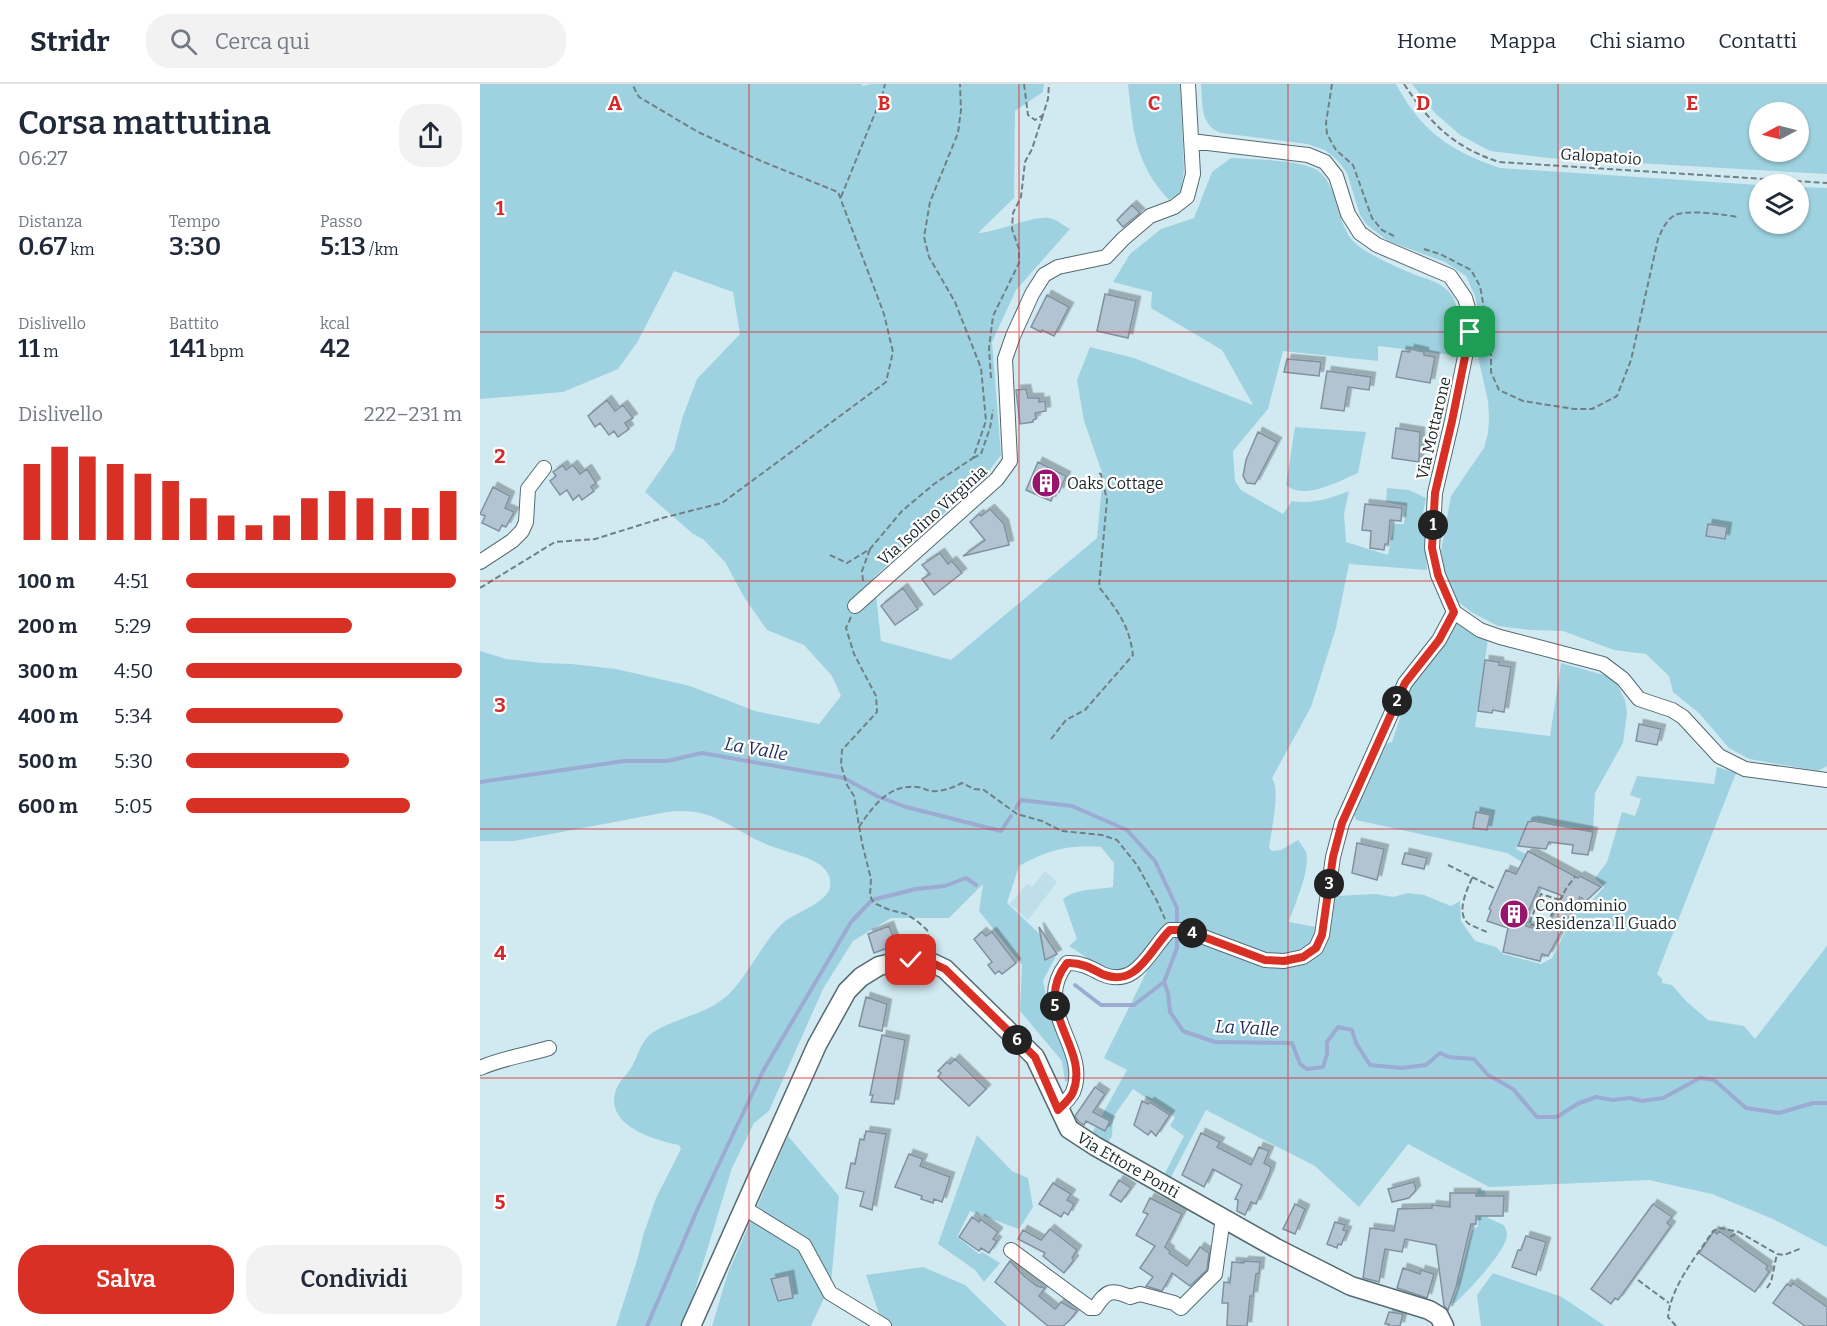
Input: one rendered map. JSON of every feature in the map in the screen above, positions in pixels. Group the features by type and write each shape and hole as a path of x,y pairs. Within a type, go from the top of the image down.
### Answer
{"street":[{"path":"1188,84 1191,141"},
{"name":"Via Isolino Virginia","path":"859,602 998,478 1010,461 1005,359 1032,294 1044,275 1058,267 1106,257 1150,216 1174,207 1186,197 1193,174 1191,141"},
{"name":"Via Mottarone","path":"1191,141 1308,155 1325,162 1336,176 1348,214 1360,233 1377,245 1450,276 1465,298 1470,315 1470,332 1435,493 1432,548 1438,575 1454,612"},
{"path":"480,562 512,541 522,531 526,522 528,489 544,468"},
{"path":"1058,1110 1073,1094 1078,1071 1055,1007 1059,973 1067,963 1076,962 1111,977 1126,976 1142,964 1172,931 1265,960 1284,961 1303,957 1316,948 1322,935 1333,857 1342,823 1405,683 1439,640 1454,612 1480,630 1500,637 1603,664 1623,679 1639,699 1672,710 1683,717 1719,756 1745,769 1827,780"},
{"name":"Via Ettore Ponti","path":"691,1326 696,1310 822,1036 847,991 861,977 879,966 896,962 926,960 945,969 1035,1057 1058,1110 1069,1129 1275,1248 1351,1286 1434,1312 1444,1326"},
{"path":"480,1068 500,1059 522,1056 549,1048"},
{"path":"744,1208 804,1245 830,1293 884,1326"},
{"path":"1011,1250 1090,1308 1095,1308 1103,1296 1109,1292 1117,1291 1130,1297 1140,1294 1174,1303 1181,1308 1215,1274 1223,1218"}],"path":[{"path":"480,588 555,542 596,540 666,517 722,502 886,382 893,352 884,314 838,192 761,161 698,132 639,97 632,84"},
{"path":"841,197 885,84"},
{"path":"960,84 961,110 958,133 930,202 924,237 929,257 955,302 981,368 986,421 973,458"},
{"path":"1024,84 1028,114 1035,120 1043,115"},
{"path":"992,386 989,348 993,316 1019,262 1019,249 1012,229 1013,213 1021,198 1025,162 1048,99 1048,84"},
{"path":"1332,84 1326,123 1327,134 1336,150 1353,165 1372,219 1382,230 1401,240"},
{"name":"Galopatoio","path":"1404,84 1430,120 1455,142 1477,154 1499,162 1827,183"},
{"path":"1420,248 1440,254 1471,270 1480,286 1491,346 1491,372 1499,390 1523,401 1574,409 1592,409 1617,396 1631,360 1658,239 1664,225 1675,215 1696,213 1739,217"},
{"path":"830,555 847,563 870,549 902,511 934,484 981,454 990,428 993,403"},
{"path":"1051,740 1066,720 1085,710 1133,655 1130,635 1116,608 1099,587 1107,500 1101,474 1097,473"},
{"path":"859,602 862,571 870,549"},
{"path":"848,636 854,654 876,696 877,712 842,750 842,768 847,785 854,796 871,879 870,895 876,904 906,914 917,921 927,930 931,944"},
{"path":"859,827 870,809 890,791 917,787 929,791 940,791 954,788 962,783 974,789 984,790 1017,814 1042,821 1062,831 1102,835 1117,840 1137,865 1172,931"},
{"path":"1448,865 1494,888"},
{"path":"1560,900 1541,894 1529,924 1544,928 1575,877"},
{"path":"1472,878 1463,903 1463,917 1467,923 1487,932"},
{"path":"1676,1326 1668,1317 1669,1304 1713,1231 1720,1228 1738,1232 1777,1254 1784,1255 1802,1248"},
{"path":"1730,1237 1738,1232"},
{"path":"1767,1288 1772,1281 1777,1254"},
{"path":"1638,1280 1669,1304"}],"shaded area":[{"path":"480,84 861,84 863,86 872,84 1044,84 1043,92 1015,111 1014,198 978,233 1046,218 1055,220 1070,229 1016,290 992,342 1001,455 985,476 874,577 881,641 951,660 1097,538 1103,475 1084,421 1077,380 1090,347 1134,358 1253,405 1222,350 1151,308 1152,292 1113,282 1130,254 1161,229 1194,218 1212,172 1231,158 1294,163 1313,168 1321,173 1332,191 1343,224 1354,242 1384,261 1444,288 1456,304 1458,321 1452,355 1378,346 1378,361 1283,351 1268,409 1233,451 1235,481 1241,490 1283,514 1292,501 1321,500 1349,491 1344,514 1346,542 1388,555 1394,524 1404,524 1406,506 1386,502 1387,488 1409,490 1426,498 1423,513 1427,570 1349,564 1336,628 1311,707 1272,778 1275,784 1276,801 1269,848 1272,851 1281,850 1298,840 1306,852 1307,859 1304,878 1289,922 1331,930 1335,896 1376,894 1393,897 1408,893 1424,895 1451,906 1460,901 1461,921 1475,941 1496,947 1503,954 1541,964 1552,958 1581,901 1589,904 1604,887 1595,878 1607,862 1622,812 1635,816 1641,799 1630,795 1637,776 1714,784 1717,767 1736,773 1657,974 1662,979 1662,983 1672,985 1708,1020 1744,1026 1755,1039 1827,946 1827,1247 1773,1219 1712,1194 1649,1180 1489,1187 1408,1144 1359,1207 1315,1166 1206,1110 1170,1179 1164,1175 1184,1136 1170,1126 1175,1117 1133,1089 1113,1117 1112,1136 1107,1144 1091,1135 1127,1070 1104,1058 1148,969 1147,952 1133,966 1125,970 1117,970 1092,961 1069,946 1077,939 1063,899 1080,891 1113,887 1114,863 1101,847 1078,847 1049,852 1019,866 1007,903 1046,940 1057,954 1043,981 1050,1013 1072,1068 1071,1081 1065,1081 1062,1061 1020,1011 1022,965 979,911 983,884 949,918 891,918 853,941 823,989 769,1111 754,1123 732,1168 684,1326 616,1326 656,1198 681,1149 679,1145 644,1135 624,1121 617,1113 614,1102 617,1087 631,1068 648,1036 671,1023 711,1007 729,994 776,930 784,922 824,898 830,887 830,878 820,865 812,860 762,842 712,817 684,811 667,812 514,841 480,841 480,651 506,659 616,669 690,686 755,711 819,724 841,696 832,676 804,645 767,630 744,597 725,562 704,540 692,533 645,492 674,450 682,419 697,379 740,334 733,292 674,271 638,341 618,369 563,392 480,399"},
{"path":"1128,84 1180,84 1184,169 1181,193 1169,200 1158,187 1142,160 1134,132"},
{"path":"1201,84 1396,84 1416,115 1439,137 1466,154 1500,168 1749,184 1749,234 1809,234 1809,187 1827,188 1827,766 1818,771 1749,759 1729,748 1699,713 1673,692 1669,676 1646,654 1614,650 1563,631 1498,626 1471,612 1456,600 1446,579 1441,551 1451,496 1484,448 1489,418 1488,401 1478,357 1480,319 1475,296 1466,276 1445,262 1388,241 1367,225 1360,215 1347,173 1325,150 1307,144 1221,133 1209,125 1202,106"},
{"path":"1412,84 1827,84 1827,174 1548,158 1490,151 1460,135 1435,113"},
{"path":"1295,427 1366,432 1358,473 1332,485 1312,490 1303,491 1286,485"},
{"path":"1459,623 1463,628 1488,639 1475,727 1550,736 1561,663 1607,676 1617,684 1625,700 1627,713 1623,743 1595,793 1593,832 1534,821 1528,822 1516,849 1526,854 1522,862 1507,853 1356,820 1353,812 1372,774 1369,770 1380,746 1392,742 1400,718 1398,716 1412,681 1452,625"},
{"path":"1045,871 1057,882 1028,920 1010,904 1027,884 1032,887"},
{"path":"977,1135 1012,1171 1028,1178 1033,1207 1019,1229 970,1211 957,1237 979,1254 982,1252 1000,1263 984,1282 975,1270 938,1244"},
{"path":"788,1136 839,1196 831,1283 811,1326 712,1326 728,1273"},
{"path":"1477,1189 1485,1190 1488,1218 1504,1225 1507,1233 1506,1241 1486,1270 1461,1298 1452,1303 1458,1287 1445,1281 1446,1274 1460,1277 1472,1231 1478,1226"},
{"path":"923,1267 965,1285 1007,1326 878,1326 879,1314 866,1275"},
{"path":"1493,1273 1562,1297 1605,1326 1481,1326 1477,1295"}],"building":[{"path":"1132,205 1140,213 1123,227 1117,220"},
{"path":"1105,294 1136,301 1128,338 1097,331"},
{"path":"1047,295 1069,307 1054,336 1031,327"},
{"path":"1410,349 1435,357 1430,383 1396,377 1402,351 1410,352"},
{"path":"1287,359 1321,362 1319,376 1284,372"},
{"path":"1327,371 1371,377 1369,390 1348,387 1344,411 1321,408"},
{"path":"1026,389 1028,398 1039,398 1039,402 1045,401 1046,411 1035,413 1036,419 1033,422 1020,424 1016,390"},
{"path":"607,400 615,411 623,405 633,418 625,423 629,429 618,437 614,431 609,435 600,423 595,427 588,416"},
{"path":"1396,428 1420,432 1419,462 1392,458"},
{"path":"1258,432 1277,442 1255,484 1247,483 1243,476 1246,460"},
{"name":"Oaks Cottage","path":"1038,462 1066,476 1059,492 1055,491 1051,501 1026,490"},
{"path":"563,465 566,470 573,465 580,474 587,469 596,483 591,487 594,491 582,500 579,495 573,500 567,490 560,495 550,481 556,476 553,472"},
{"path":"493,487 510,496 505,508 514,512 506,527 502,525 499,531 482,523 485,516 480,514"},
{"path":"1365,504 1402,508 1401,521 1390,520 1388,544 1385,544 1384,550 1370,548 1371,531 1362,530"},
{"path":"990,509 1004,524 1009,545 963,556 985,540 970,522 979,514 981,516"},
{"path":"1708,524 1727,527 1725,539 1706,536"},
{"path":"940,553 948,564 952,561 962,573 934,595 922,579 930,574 922,565"},
{"path":"903,588 918,609 895,625 881,606"},
{"path":"1485,660 1511,667 1504,712 1478,711"},
{"path":"1639,724 1661,729 1657,745 1636,741"},
{"path":"1476,812 1490,815 1487,830 1473,828"},
{"path":"1534,821 1593,832 1588,855 1572,853 1573,845 1549,842 1546,849 1518,846 1528,822"},
{"path":"1357,843 1384,849 1377,880 1352,873"},
{"name":"Condominio Residenza Il Guado","path":"1528,851 1578,878 1580,876 1601,887 1586,901 1580,897 1548,956 1542,954 1540,961 1503,952 1508,928 1487,921 1491,910 1489,909 1506,870 1516,874","holes":["1539,887 1563,896 1545,931 1526,926 1527,922 1524,921"]},
{"path":"1405,853 1427,858 1424,869 1402,864"},
{"path":"889,926 896,945 874,953 868,934"},
{"path":"1039,927 1057,954 1045,960"},
{"path":"982,932 986,936 992,932 1016,963 1002,974 999,971 995,974 988,965 992,962 974,939"},
{"path":"866,997 887,1004 882,1031 859,1026"},
{"path":"882,1035 905,1040 894,1104 871,1102 873,1095 870,1095"},
{"path":"955,1059 986,1089 969,1106 938,1077 941,1073 938,1071 947,1062 950,1064"},
{"path":"1095,1087 1105,1094 1093,1112 1110,1121 1105,1131 1086,1121 1084,1125 1075,1116"},
{"path":"1142,1101 1148,1104 1150,1102 1170,1115 1156,1136 1151,1131 1148,1135 1134,1125"},
{"path":"866,1131 886,1134 872,1210 860,1206 864,1192 846,1188 851,1163 855,1164 860,1139 864,1140"},
{"path":"1201,1133 1220,1142 1217,1147 1251,1165 1259,1147 1269,1151 1264,1163 1271,1167 1270,1172 1256,1204 1251,1202 1245,1215 1237,1211 1238,1200 1235,1199 1242,1185 1213,1169 1204,1187 1182,1175"},
{"path":"909,1154 923,1159 920,1166 950,1177 942,1202 934,1199 933,1203 921,1199 922,1196 895,1187"},
{"path":"1119,1180 1131,1188 1121,1202 1110,1195"},
{"path":"1414,1182 1416,1190 1409,1198 1392,1202 1388,1189"},
{"path":"1053,1183 1071,1194 1067,1200 1074,1204 1068,1215 1064,1212 1061,1217 1039,1204"},
{"path":"1450,1193 1504,1196 1503,1216 1476,1216 1476,1224 1471,1224 1448,1310 1444,1306 1436,1245 1405,1239 1402,1252 1385,1249 1379,1282 1363,1278 1370,1228 1394,1231 1398,1209 1432,1208 1432,1205 1450,1207"},
{"path":"1150,1198 1182,1214 1165,1247 1170,1251 1169,1253 1187,1266 1200,1247 1209,1253 1207,1270 1190,1286 1172,1273 1162,1291 1146,1286 1153,1277 1140,1268 1155,1246 1136,1235 1148,1214 1143,1212"},
{"path":"1295,1204 1305,1209 1295,1234 1283,1229"},
{"path":"1653,1204 1672,1217 1667,1223 1671,1226 1618,1300 1615,1298 1611,1304 1591,1289"},
{"path":"972,1217 979,1222 980,1219 998,1232 993,1239 997,1241 989,1253 981,1248 979,1251 959,1237"},
{"path":"1335,1222 1345,1225 1343,1230 1347,1231 1341,1245 1338,1244 1337,1248 1327,1244"},
{"path":"1050,1229 1077,1250 1072,1258 1074,1260 1064,1273 1043,1256 1045,1253 1018,1239 1023,1230 1041,1240"},
{"path":"1714,1231 1717,1234 1719,1231 1768,1266 1766,1269 1769,1272 1755,1292 1699,1253"},
{"path":"1526,1236 1546,1242 1536,1275 1512,1267"},
{"path":"1010,1261 1024,1276 1037,1286 1045,1288 1039,1296 1055,1309 1061,1302 1077,1311 1070,1320 1063,1326 1048,1326 995,1282"},
{"path":"1244,1261 1260,1262 1253,1296 1250,1296 1247,1326 1227,1326 1228,1303 1222,1303 1224,1282 1230,1283 1232,1262 1244,1263"},
{"path":"1403,1268 1420,1274 1421,1270 1434,1274 1427,1298 1397,1288"},
{"path":"789,1275 793,1298 778,1301 771,1279"},
{"path":"1793,1283 1827,1307 1827,1326 1805,1326 1773,1303 1787,1284 1791,1286"},
{"path":"1389,1312 1403,1314 1400,1326 1385,1324"}],"waterway":[{"name":"La Valle","path":"480,782 624,761 667,761 702,753 844,778 877,796 906,807 1001,831 1011,816"},
{"name":"La Valle","path":"1016,808 1021,800 1072,806 1127,830 1155,861 1177,908 1177,948 1164,982 1170,1012 1183,1031 1215,1042 1292,1043 1300,1064 1307,1069 1323,1067 1327,1054 1327,1042 1338,1027 1352,1030 1356,1043 1370,1065 1401,1068 1426,1065 1440,1053 1449,1057 1474,1059 1488,1075 1513,1089 1537,1117 1557,1117 1577,1104 1596,1097 1613,1100 1630,1098 1642,1101 1663,1098 1700,1078 1714,1080 1746,1108 1779,1113 1813,1103 1827,1103"},
{"path":"647,1326 698,1208 763,1071 851,922 872,900 916,889 945,886 966,878 976,885"},
{"path":"1075,985 1101,1005 1134,1005 1164,982"}],"place":[{"name":"Oaks Cottage","path":"1046,483"},
{"name":"Condominio Residenza Il Guado","path":"1514,914"}],"route":[{"path":"911,960 926,960 945,969 1035,1057 1058,1110 1073,1094 1078,1071 1055,1007 1059,973 1067,963 1076,962 1111,977 1126,976 1142,964 1170,930 1185,930 1265,960 1284,961 1303,957 1316,948 1322,935 1333,857 1342,823 1405,683 1439,640 1454,612 1438,575 1432,548 1435,493 1470,332"}]}
